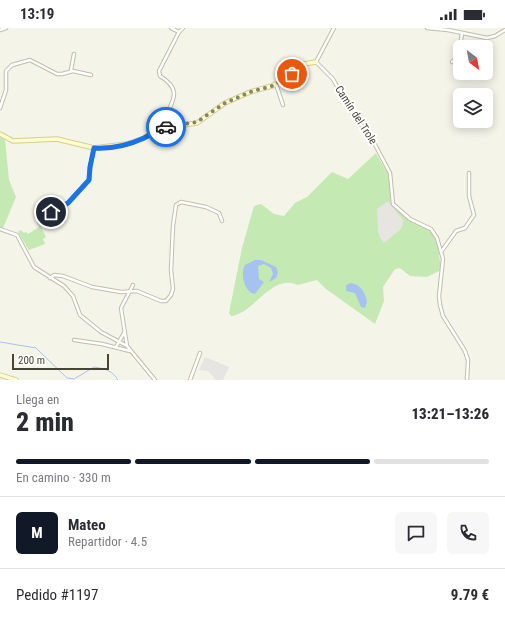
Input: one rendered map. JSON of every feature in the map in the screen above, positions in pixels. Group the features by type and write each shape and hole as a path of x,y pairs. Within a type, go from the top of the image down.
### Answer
{"street":[{"path":"0,30 6,28"},
{"path":"171,28 179,32"},
{"path":"162,128 174,97 174,89 171,83 158,73 179,32 183,28"},
{"path":"0,134 13,141 57,139 94,148 114,147 142,139 162,128 197,122 229,101 276,84 304,64 316,62 334,28"},
{"path":"427,28 490,38 505,30"},
{"path":"461,40 462,33"},
{"path":"71,71 74,54"},
{"path":"0,108 6,90 6,71 12,65 30,60 57,74 79,71 91,76"},
{"name":"Camín del Trole","path":"316,62 332,79 351,112 371,137 390,173 393,204 410,219 436,233 443,268 439,296 440,306 444,316 465,351 468,360 467,380"},
{"path":"276,84 283,105"},
{"path":"39,218 68,203 89,180 94,148"},
{"path":"441,252 456,231 465,228 474,215 469,196 469,173"},
{"path":"50,278 58,275 92,287 121,292 129,292 133,290 145,293 162,301 168,299 172,289 170,270 176,205 181,202 206,207 219,213 222,221"},
{"path":"0,229 17,235 34,267 64,286 70,292 75,299 77,311 83,318 107,336 120,341 127,346"},
{"path":"133,285 121,308 127,346 130,352 140,361 146,372 155,380"},
{"path":"116,347 124,333"},
{"path":"74,340 116,347 130,352"},
{"path":"190,380 200,353"},
{"path":"0,375 16,380"}],"green space":[{"path":"0,137 5,140 9,180 16,197 3,228 0,227"},
{"path":"376,153 389,176 391,204 407,217 431,231 438,246 441,270 427,277 410,276 400,268 395,269 383,287 384,301 375,324 326,289 317,280 298,285 288,283 280,284 263,295 248,308 231,316 229,313 242,248 254,206 261,204 274,214 284,216 295,203 307,197 332,172 348,179"},
{"path":"38,221 46,237 43,239 45,244 29,250 18,232 21,230 28,234 39,227"}],"shaded area":[{"path":"388,201 404,221 401,229 384,243 378,232 377,209"},
{"path":"205,357 229,367 223,380 216,380 208,371 199,370"}],"water":[{"path":"255,260 261,260 276,267 278,272 276,278 269,282 273,274 271,268 264,264 258,266 259,279 264,282 255,294 248,290 244,282 243,273 245,265"},
{"path":"351,283 358,286 364,293 367,302 365,308 361,307 355,293 346,291 346,285"}],"waterway":[{"path":"0,342 36,348 67,378 74,379 94,367 108,370 118,380"}],"way so far":[{"path":"166,127 200,121 213,110 232,99 255,90 265,89 292,74"}],"route":[{"path":"51,212 68,203 89,180 91,159 94,148 114,147 127,144 142,139 156,130 166,127"}]}
